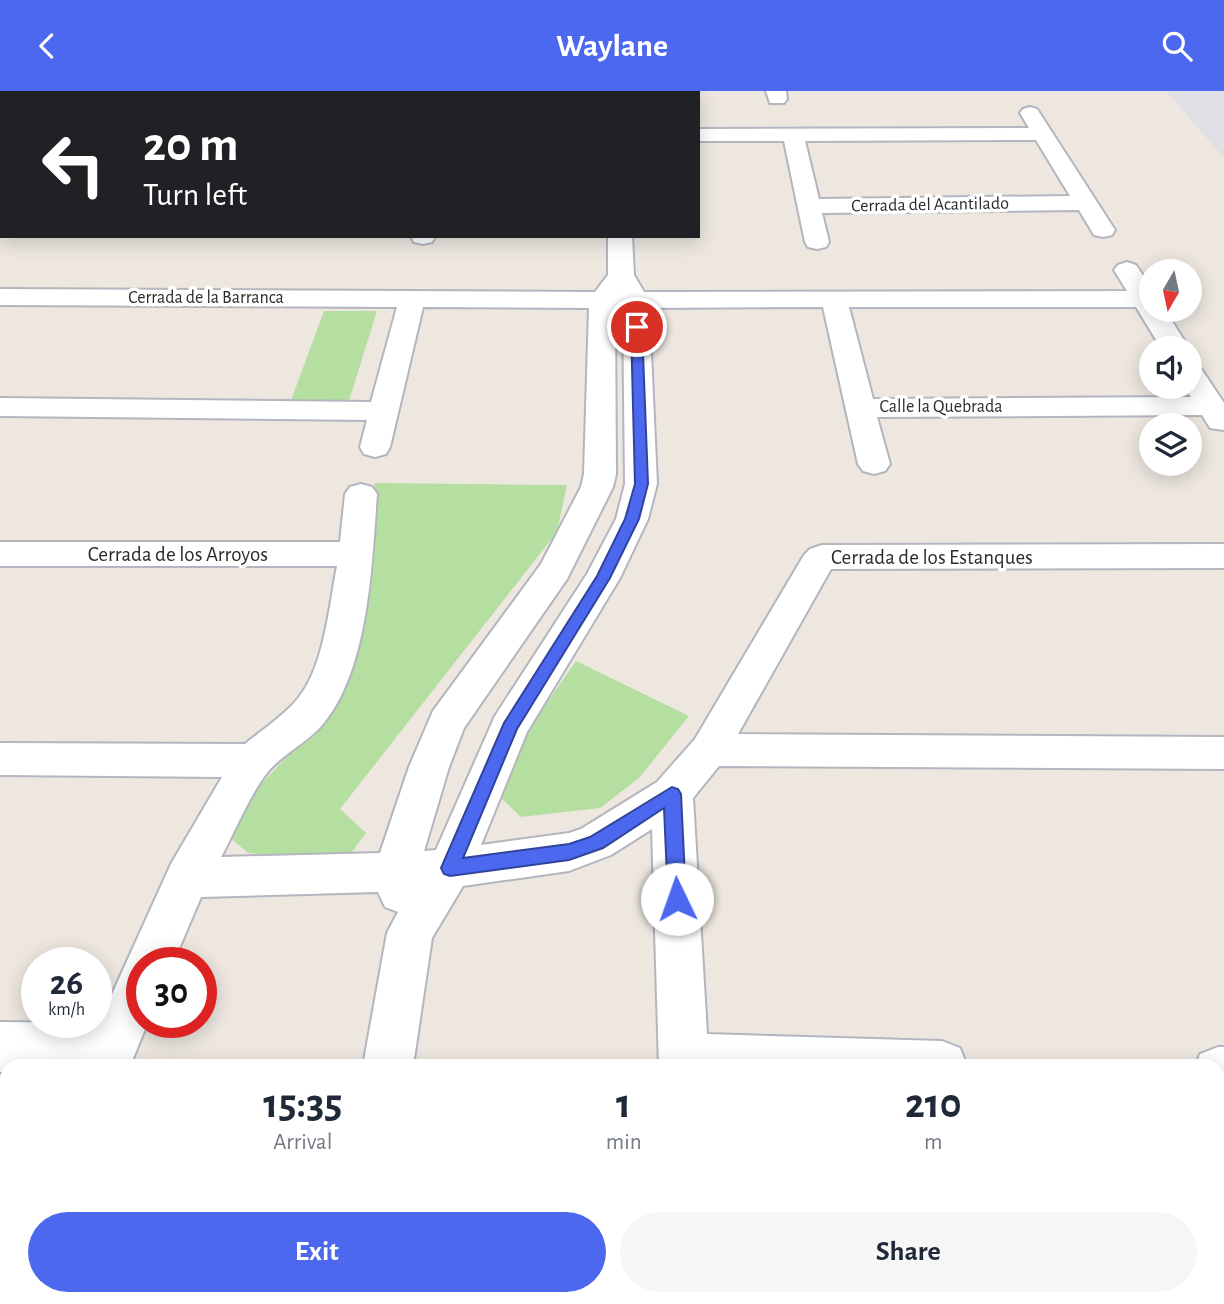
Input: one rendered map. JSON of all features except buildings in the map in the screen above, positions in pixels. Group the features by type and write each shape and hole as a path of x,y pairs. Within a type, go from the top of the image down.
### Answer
{"street":[{"path":"1030,113 1103,230"},
{"path":"700,135 1043,134"},
{"path":"793,135 817,243"},
{"name":"Cerrada del Acantilado","path":"809,206 1087,203"},
{"path":"389,1059 410,933 450,868 509,727 603,578 632,519 641,484 620,292 620,238"},
{"path":"1127,270 1139,290"},
{"path":"410,933 396,872 429,767 447,722 555,570 591,503 600,474 620,292"},
{"name":"Cerrada de la Barranca","path":"0,297 412,298 620,292 834,299"},
{"path":"375,447 412,298"},
{"path":"834,299 1139,299"},
{"name":"Calle la Quebrada","path":"834,299 861,408 1217,416"},
{"name":"Calle la Quebrada","path":"1202,392 1217,416"},
{"path":"0,407 382,411"},
{"path":"861,408 874,464"},
{"path":"156,947 187,878 253,761 309,713 329,681 343,630 356,554 361,494"},
{"name":"Cerrada de los Arroyos","path":"0,554 356,554"},
{"name":"Cerrada de los Estanques","path":"187,878 450,868 569,852 596,842 672,794 709,750 816,563 822,557 1224,556"},
{"path":"555,570 603,578"},
{"path":"709,750 1224,753"},
{"path":"0,759 253,761"},
{"path":"672,794 684,1059"},
{"path":"0,1047 108,1057 126,1016"}],"shaded area":[{"path":"1166,91 1224,91 1224,158 1187,115"}],"green space":[{"path":"324,311 377,311 348,404 290,403"},
{"path":"375,483 567,485 557,532 340,809 366,833 351,853 321,860 248,853 228,836 235,812 321,720 348,673 367,609"},
{"path":"576,661 689,716 639,778 600,808 521,817 501,798 525,734"}],"route":[{"path":"637,327 641,484 632,519 584,611 509,727 450,868 569,852 596,842 672,794 677,899"}]}
